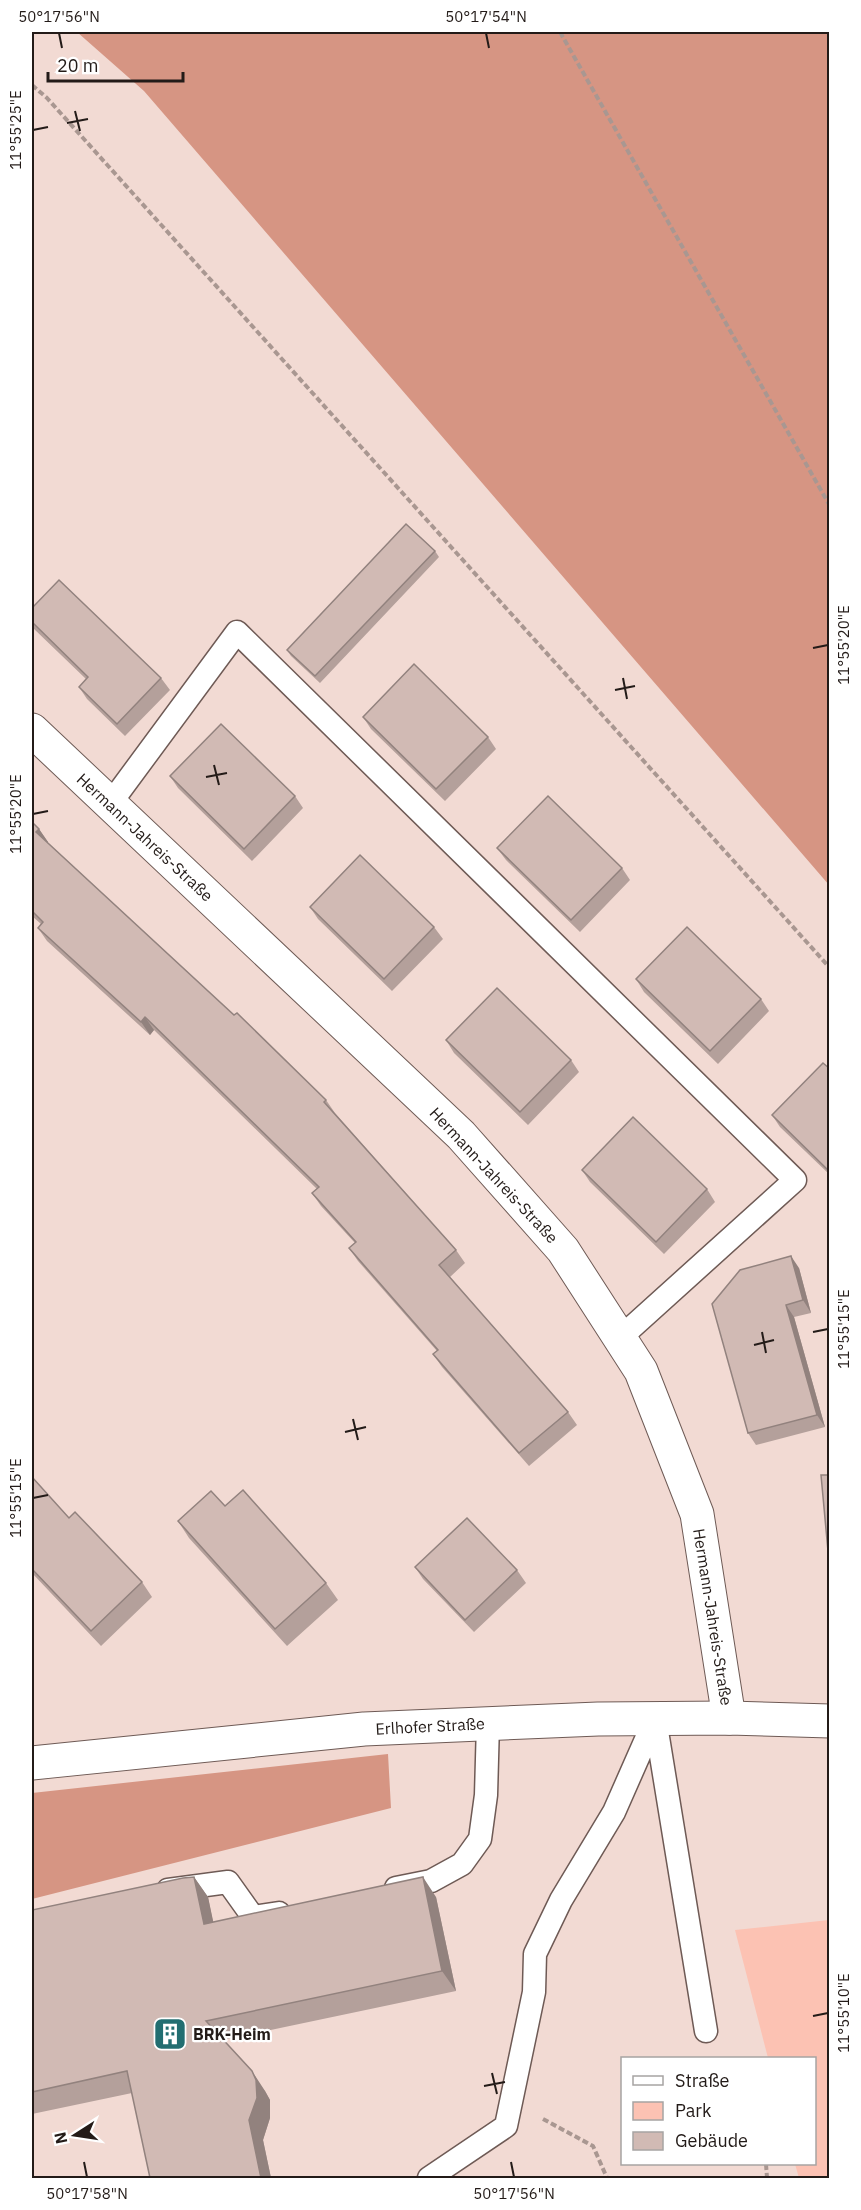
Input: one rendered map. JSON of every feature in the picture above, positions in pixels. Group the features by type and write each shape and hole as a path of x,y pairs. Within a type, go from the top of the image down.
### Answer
{"street":[{"name":"Hermann-Jahreis-Straße","path":"32,730 461,1135 563,1250 641,1371 697,1514 729,1718"},
{"name":"Erlhofer Straße","path":"32,1763 364,1729 655,1719 729,1718 830,1721"}],"lane":[{"path":"110,804 237,632 795,1180 620,1338"},
{"path":"655,1719 706,2031"},
{"path":"429,2178 506,2126 534,1992 536,1954 561,1900 614,1812 655,1719"},
{"path":"375,1892 431,1881 462,1864 480,1839 486,1795 488,1723"},
{"path":"148,1894 195,1885 228,1882 253,1917 298,1908"}],"path":[{"path":"560,32 830,506"},
{"path":"32,85 47,98 830,968"},
{"path":"512,2100 593,2146 608,2178"}],"green space":[{"path":"829,1920 829,2178 799,2178 795,2165 816,2165 816,2057 768,2057 735,1930"}],"shaded area":[{"path":"77,32 829,32 829,885 144,91"},
{"path":"388,1754 391,1808 32,1899 32,1793"}],"building":[{"path":"406,524 435,551 315,676 287,650"},
{"path":"59,580 161,678 117,724 79,687 88,677 32,622 32,608"},
{"path":"414,664 488,737 436,789 363,717"},
{"path":"221,724 295,796 244,849 170,776"},
{"path":"548,796 622,868 571,920 497,848"},
{"path":"32,822 39,829 36,832 234,1015 237,1013 326,1100 324,1102 456,1250 439,1265 568,1412 519,1453 433,1354 438,1350 349,1248 356,1242 312,1193 319,1187 145,1017 141,1022 38,928 43,922 32,911"},
{"path":"360,855 434,927 384,979 310,907"},
{"path":"687,927 761,999 710,1051 636,979"},
{"path":"497,988 571,1060 520,1112 446,1040"},
{"path":"823,1063 830,1069 830,1172 772,1115"},
{"path":"633,1117 707,1189 656,1242 582,1170"},
{"path":"791,1256 803,1300 786,1305 817,1415 748,1433 712,1304 740,1270"},
{"path":"821,1475 830,1475 830,1573"},
{"path":"32,1477 69,1518 75,1512 142,1582 91,1631 32,1569"},
{"path":"243,1490 326,1583 275,1629 178,1521 211,1491 225,1506"},
{"path":"467,1518 517,1570 465,1620 415,1567"},
{"name":"BRK-Heim","path":"194,1877 204,1924 423,1877 442,1971 206,2021 252,2071 256,2080 257,2098 249,2120 261,2178 150,2178 127,2071 32,2092 32,1910"}],"place":[{"name":"BRK-Heim","path":"170,2034"}]}
